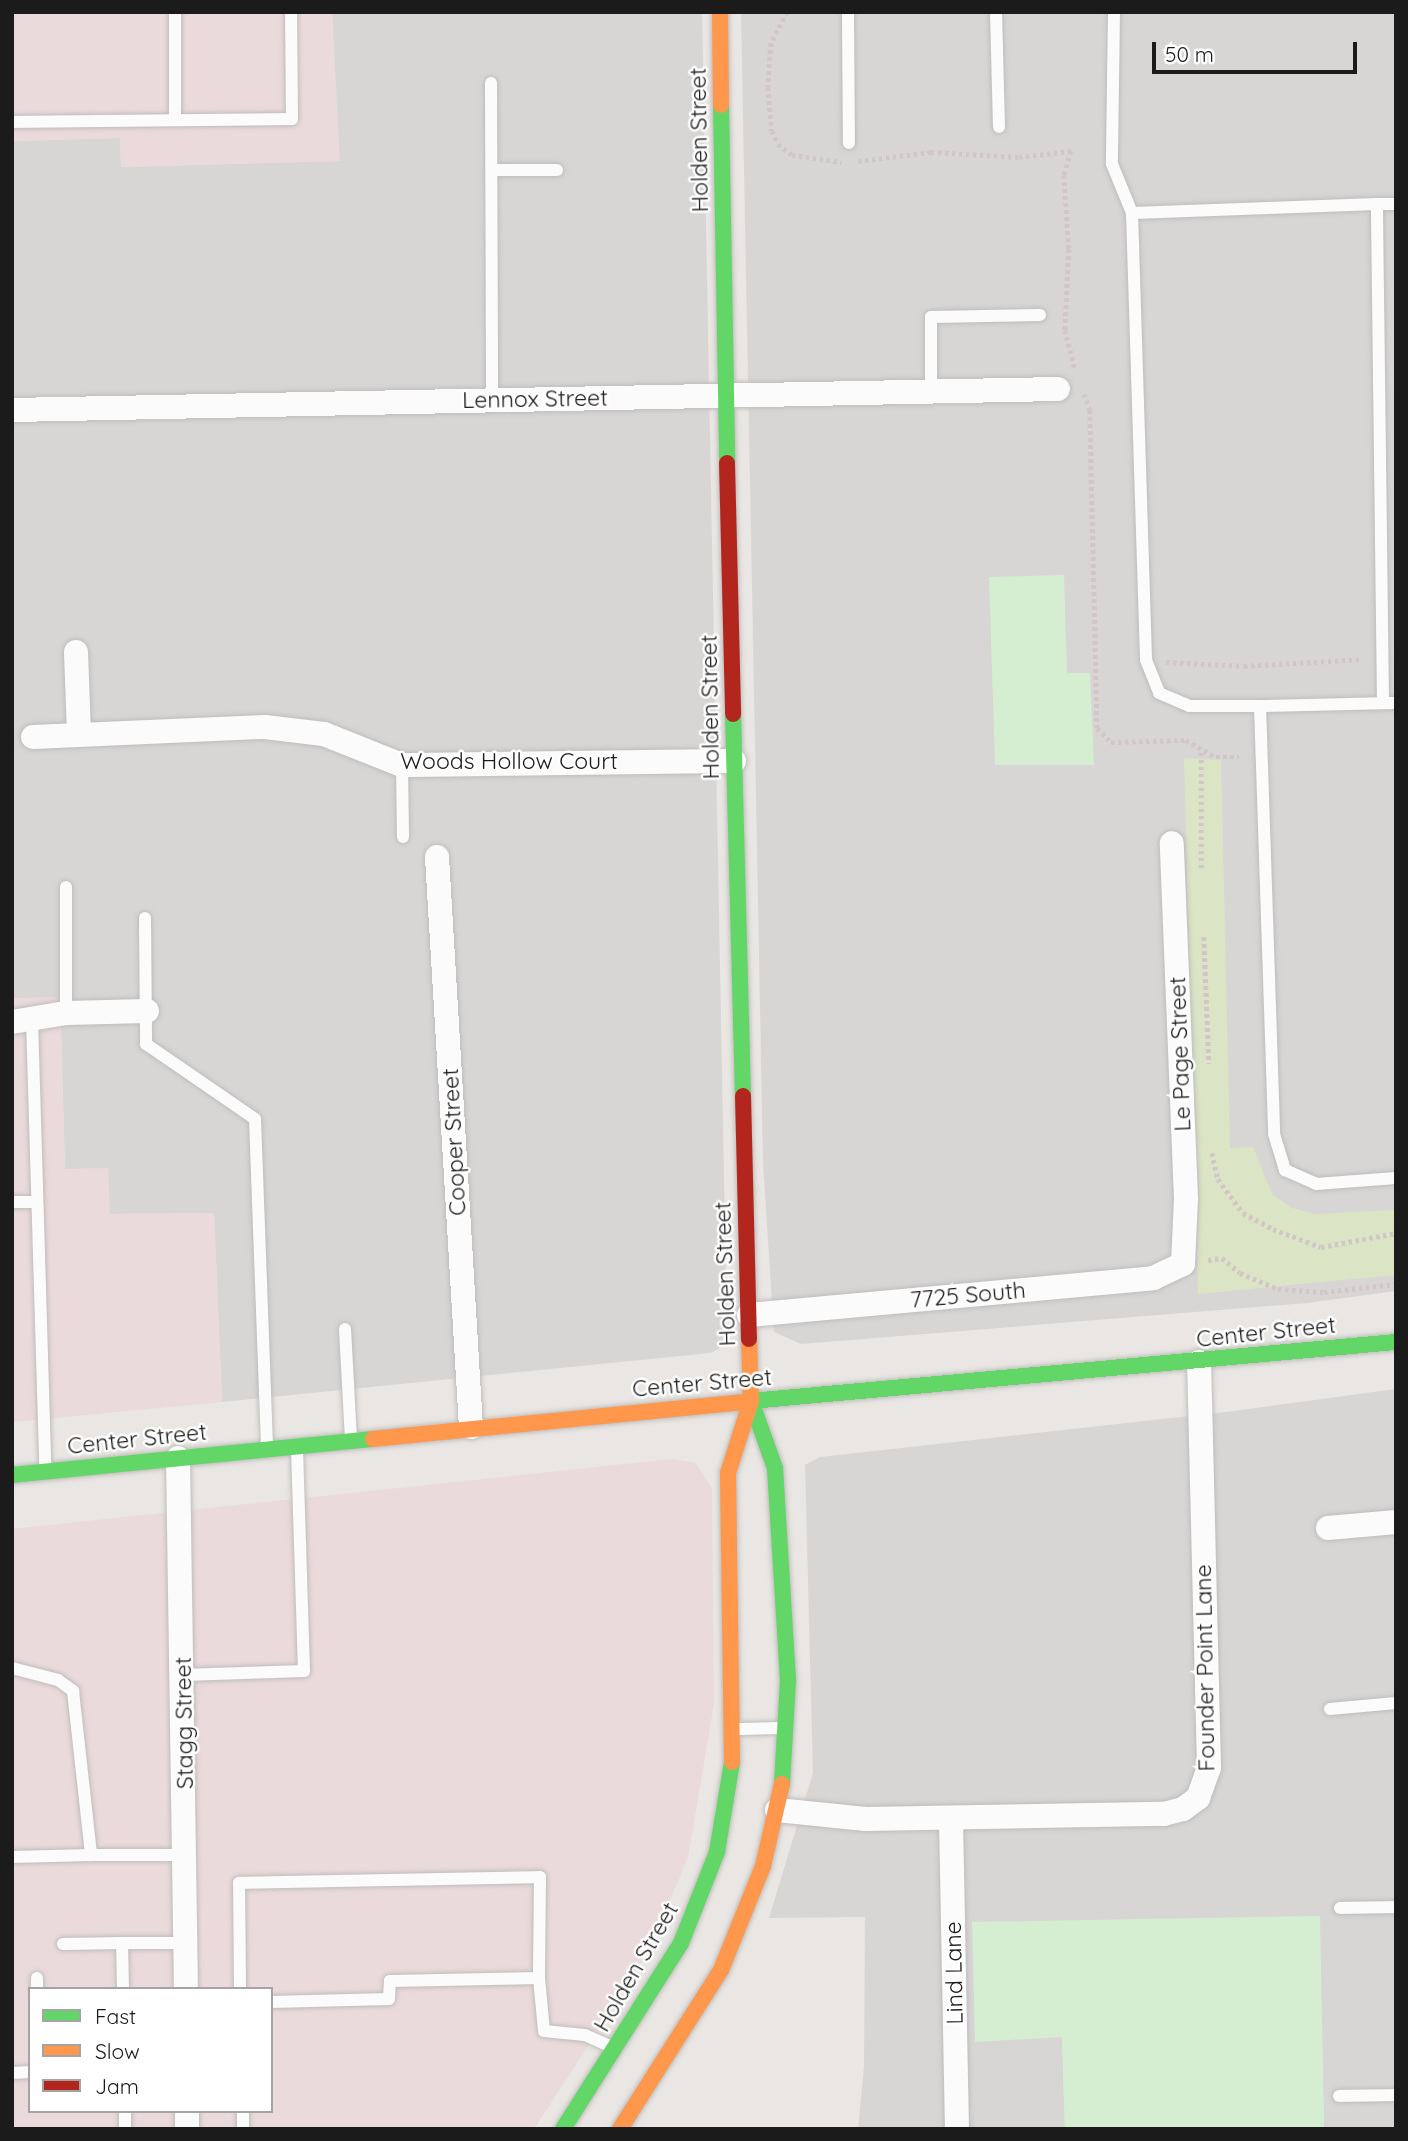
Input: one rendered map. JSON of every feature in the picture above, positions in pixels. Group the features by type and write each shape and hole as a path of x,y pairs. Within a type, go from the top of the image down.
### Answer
{"main road":[{"name":"Holden Street","path":"620,2129 721,1970 763,1866 777,1810 789,1728 775,1468 751,1401 725,395 720,12"},
{"name":"Center Street","path":"12,1475 471,1427 1396,1342"},
{"name":"Holden Street","path":"563,2129 669,1964 700,1900 725,1812 734,1729 728,1473 751,1401"}],"street":[{"name":"Lennox Street","path":"12,410 932,391 1072,383"},
{"path":"76,652 79,732"},
{"name":"Woods Hollow Court","path":"33,737 79,732 295,729 324,734 402,765 734,761"},
{"name":"Le Page Street","path":"1172,843 1187,1212 1183,1264"},
{"name":"Cooper Street","path":"437,857 471,1427"},
{"path":"22,1021 66,1013 147,1011"},
{"name":"7725 South","path":"749,1315 1153,1278 1183,1264"},
{"name":"Founder Point Lane","path":"777,1810 866,1819 951,1818 1164,1814 1191,1805 1203,1791 1209,1768 1199,1362"},
{"name":"Stagg Street","path":"178,1458 186,1987"},
{"path":"1328,1528 1396,1522"},
{"name":"Lind Lane","path":"951,1818 957,2129"}],"lane":[{"path":"175,12 175,120"},
{"path":"12,122 292,119 291,12"},
{"path":"848,12 849,143"},
{"path":"996,12 999,127"},
{"path":"1114,12 1112,164 1132,213 1146,660 1159,693 1189,706 1390,703 1383,659 1377,204"},
{"path":"491,83 492,400"},
{"path":"492,170 557,170"},
{"path":"1132,213 1396,204"},
{"path":"932,391 930,317 1040,315"},
{"path":"1260,706 1274,1134 1285,1170 1316,1184 1396,1178"},
{"path":"402,765 403,837"},
{"path":"66,887 66,1013"},
{"path":"145,918 146,1044 255,1119 267,1448"},
{"path":"22,1021 34,1202 45,1471"},
{"path":"12,1202 34,1202"},
{"path":"345,1329 351,1439"},
{"path":"183,1675 304,1671 297,1446"},
{"path":"12,1668 58,1680 73,1692 91,1855"},
{"path":"1330,1709 1396,1703"},
{"path":"734,1729 789,1728"},
{"path":"12,1857 185,1855"},
{"path":"240,1987 239,1883 540,1877 539,1978 544,2031 585,2035 616,2049"},
{"path":"1340,1908 1396,1907"},
{"path":"122,1943 123,1987"},
{"path":"63,1944 186,1943"},
{"path":"273,2002 389,1999 390,1981 539,1978"},
{"path":"1339,2096 1396,2095"}],"path":[{"path":"787,12 771,43 768,87 772,131 778,144 792,155 842,162 931,152 1019,157 1071,151 1064,175 1069,249 1065,330 1072,383 1090,410 1097,728 1111,742 1186,740 1216,757 1240,757"},
{"path":"1146,660 1244,666 1383,659"},
{"path":"1201,748 1201,873"},
{"path":"1203,923 1209,1073"},
{"path":"1210,1142 1224,1188 1243,1213 1273,1229 1321,1247 1396,1233"},
{"path":"1183,1264 1222,1258 1240,1273 1278,1289 1324,1292 1396,1284"}],"shaded area":[{"path":"12,12 332,12 340,161 121,167 120,138 12,141"},
{"path":"332,12 702,12 727,1338 720,1348 710,1353 222,1402 214,1213 110,1214 65,1169 60,998 12,998 12,141 120,138 121,167 339,161"},
{"path":"741,12 1396,12 1396,1291 1307,1303 801,1344 774,1332 763,1163"},
{"path":"60,997 65,1169 108,1168 110,1214 214,1213 222,1402 12,1422 12,998"},
{"path":"1396,1389 1396,2129 1324,2129 1319,1916 1062,2037 1065,2129 858,2129 864,2066 865,1917 769,1918 813,1773 805,1465 820,1457 1234,1411"},
{"path":"672,1459 696,1463 712,1489 714,1703 688,1857 656,1934 634,1975 534,2129 12,2129 12,1529"}],"green space":[{"path":"1064,575 1067,673 1090,673 1094,765 995,765 989,577"},
{"path":"1184,758 1221,760 1230,1148 1253,1147 1272,1194 1292,1208 1315,1214 1396,1210 1396,1275 1198,1294"},
{"path":"1320,1916 1324,2129 1065,2129 1062,2037 975,2042 972,1922"}],"traffic: fast":[{"path":"721,105 727,463"},
{"path":"733,714 743,1096"},
{"path":"751,1401 1396,1342"},
{"path":"751,1401 775,1468 788,1680 782,1784"},
{"path":"12,1475 373,1439"},
{"path":"563,2129 681,1943 717,1852 732,1762"}],"traffic: slow":[{"path":"720,12 721,105"},
{"path":"373,1439 751,1401 749,1339"},
{"path":"732,1762 728,1473 751,1401"},
{"path":"620,2129 721,1970 763,1866 782,1784"}],"traffic: jam":[{"path":"727,463 733,714"},
{"path":"743,1096 749,1339"}]}
